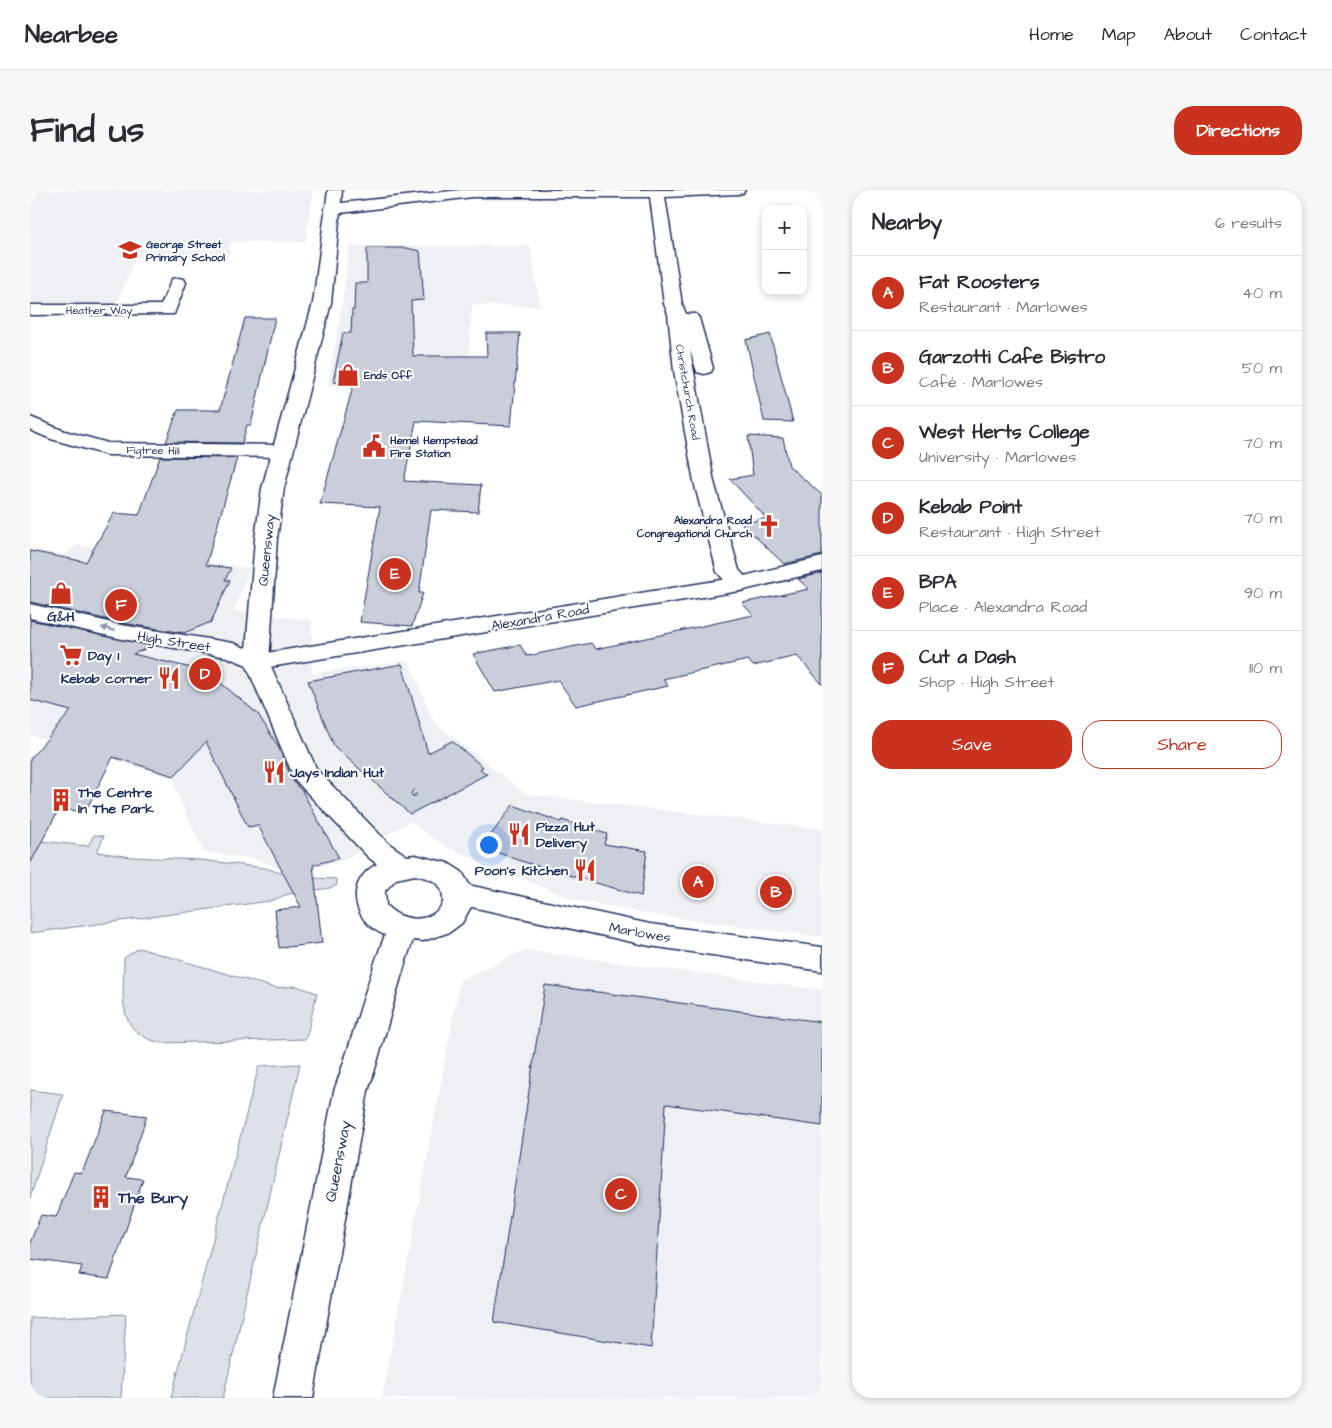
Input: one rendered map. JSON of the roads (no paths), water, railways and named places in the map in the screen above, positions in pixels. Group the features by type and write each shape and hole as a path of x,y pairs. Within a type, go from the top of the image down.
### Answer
{"street":[{"path":"333,199 473,193 738,190"},
{"name":"Christchurch Road","path":"670,192 673,304 677,314 683,371 704,482 728,572 740,584"},
{"name":"Queensway","path":"333,199 322,303 281,451 273,488 266,539 257,662 306,774 378,850 402,866"},
{"name":"Heather Way","path":"30,310 168,310 178,283"},
{"path":"677,314 689,314 704,368"},
{"name":"Figtree Hill","path":"30,423 58,435 107,449 281,451"},
{"name":"Alexandra Road","path":"257,662 536,619 740,584 822,564"},
{"name":"High Street","path":"30,611 122,632 233,650 257,662"},
{"path":"402,866 428,866 440,870 456,884 459,903 455,911 439,925 415,930 402,929 391,926 375,913 369,897 376,881 382,874 402,866"},
{"name":"Marlowes","path":"459,894 650,935 822,960"},
{"name":"Queensway","path":"293,1398 351,1090 363,1057 384,977 402,929"}],"place":[{"name":"George Street Primary School","path":"130,250"},
{"name":"Ends Off","path":"348,375"},
{"name":"Hemel Hempstead Fire Station","path":"374,446"},
{"name":"Alexandra Road Congregational Church","path":"769,526"},
{"name":"BPA","path":"395,574"},
{"name":"G&H","path":"61,593"},
{"name":"Cut a Dash","path":"121,605"},
{"name":"Day 1","path":"71,655"},
{"name":"Kebab Point","path":"205,674"},
{"name":"Kebab corner","path":"169,678"},
{"name":"Jays Indian Hut","path":"274,772"},
{"name":"The Centre In The Park","path":"61,800"},
{"name":"Pizza Hut Delivery","path":"519,834"},
{"name":"Poon's Kitchen","path":"585,870"},
{"name":"Fat Roosters","path":"698,882"},
{"name":"Garzotti Cafe Bistro","path":"776,892"},
{"name":"West Herts College","path":"621,1194"},
{"name":"The Bury","path":"101,1197"}]}
